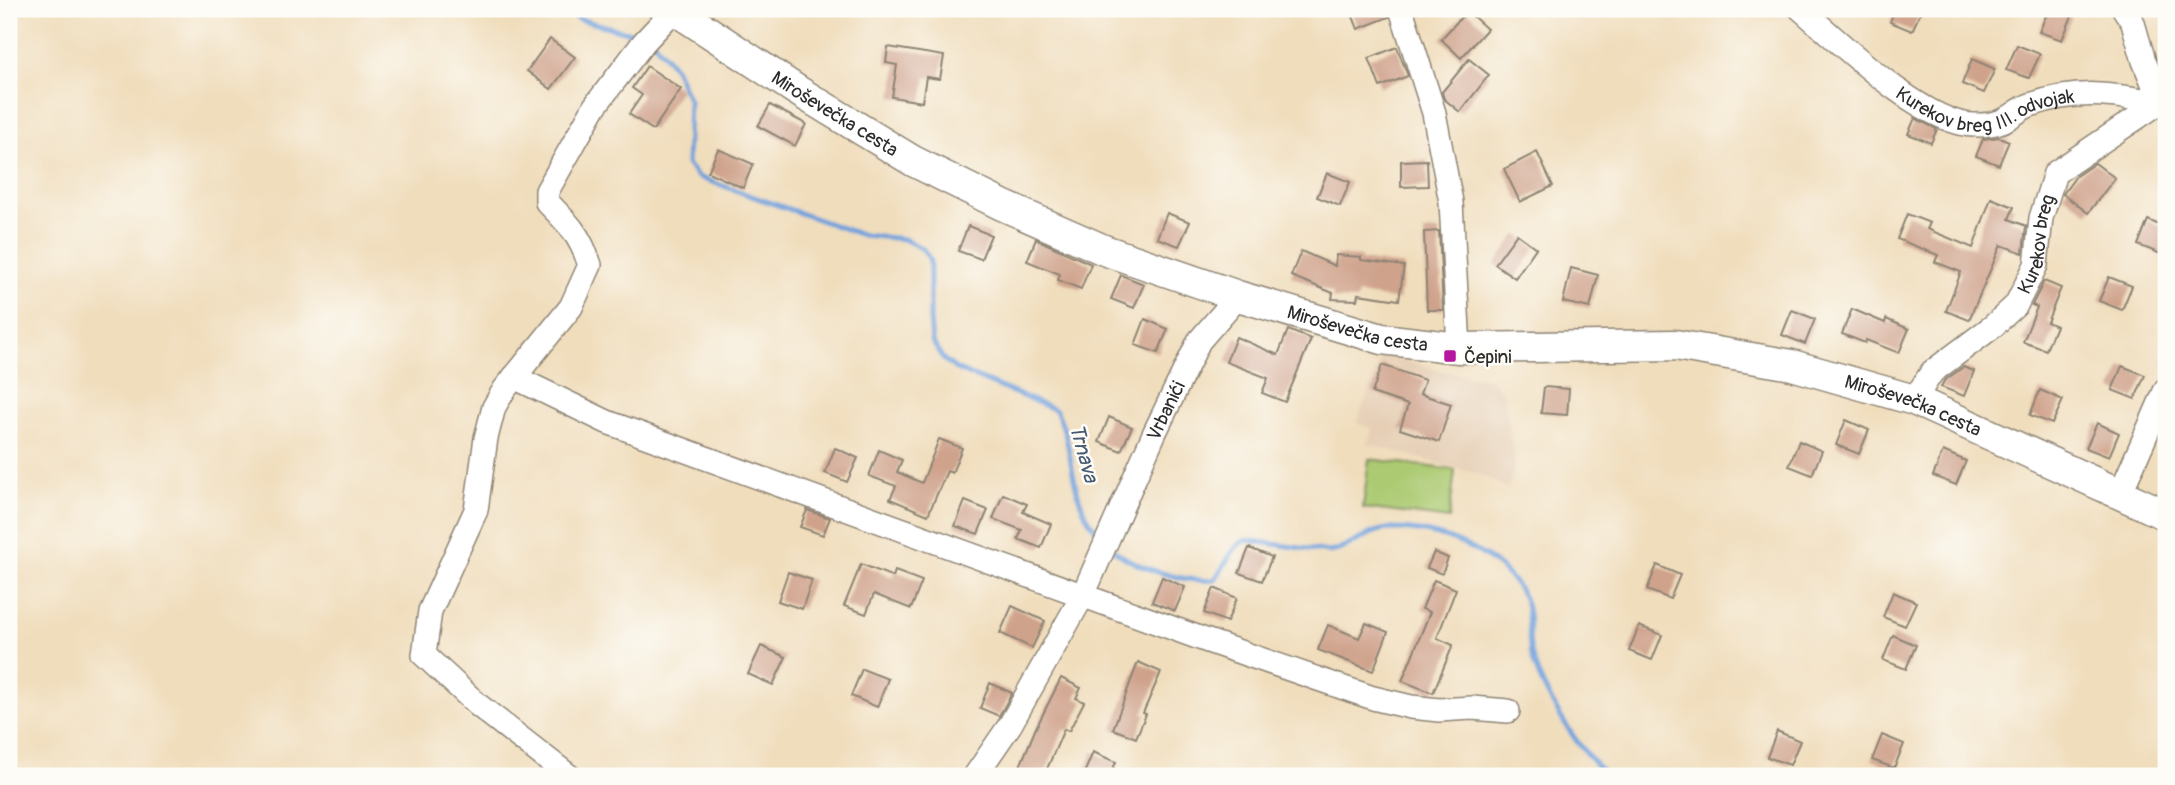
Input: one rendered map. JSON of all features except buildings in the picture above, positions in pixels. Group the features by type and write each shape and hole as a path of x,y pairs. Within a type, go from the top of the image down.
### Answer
{"main road":[{"name":"Miroševečka cesta","path":"674,9 798,91 913,161 1002,205 1104,250 1238,296 1372,338 1459,348 1675,345 1792,365 1914,400 2166,515"}],"street":[{"path":"569,776 478,705 424,655 430,611 476,510 486,439 494,407 514,377 571,307 590,265 582,241 547,202 547,191 595,106 648,37 674,9"},
{"path":"1401,9 1434,113 1451,202 1459,348"},
{"name":"Kurekov breg III. odvojak","path":"1801,9 1909,100 1948,119 1973,125 2001,122 2025,107 2056,96 2112,94 2163,101"},
{"path":"2123,9 2133,23 2144,61 2163,101"},
{"name":"Kurekov breg","path":"1914,400 1932,372 1992,327 2015,305 2036,265 2041,218 2055,173 2163,101"},
{"name":"Vrbanići","path":"975,776 1010,725 1083,595 1154,434 1199,341 1238,296"},
{"path":"514,377 607,422 1373,698 1439,710 1472,708 1508,711"},
{"path":"2120,494 2166,390"}],"shaded area":[{"path":"1382,355 1444,371 1490,379 1504,394 1515,466 1508,488 1481,475 1368,444 1372,428 1357,423"}],"green space":[{"path":"1369,459 1455,470 1449,519 1363,508"}],"waterway":[{"name":"Trnava","path":"563,9 579,19 642,36"},
{"name":"Trnava","path":"654,42 675,68 689,101 687,164 698,177 862,235 904,239 923,249 930,260 932,341 943,359 956,369 1056,410 1063,426 1082,506 1101,536"},
{"name":"Trnava","path":"1110,546 1144,567 1174,576 1202,580 1214,580 1233,552 1246,540 1329,552 1388,529 1427,533 1466,546 1500,567 1524,598 1528,612 1530,649 1544,687 1574,737 1608,776"}],"place":[{"name":"Čepini","path":"1450,356"}]}
